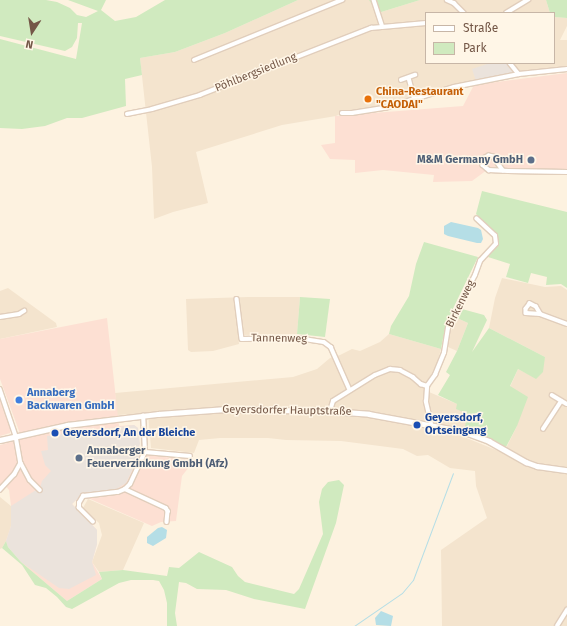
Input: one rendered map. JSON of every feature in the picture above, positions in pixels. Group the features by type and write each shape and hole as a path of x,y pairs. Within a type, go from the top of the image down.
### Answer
{"main road":[{"name":"Geyersdorfer Hauptstraße","path":"0,440 67,425 143,416 226,409 330,411 369,414 431,424 478,436 537,466 567,470"}],"street":[{"path":"194,60 342,0"},
{"path":"374,0 382,27"},
{"path":"446,0 454,3 463,12"},
{"path":"508,12 528,0"},
{"name":"Pöhlbergsiedlung","path":"127,114 152,109 200,95 361,31 382,27 425,23"},
{"path":"511,64 519,74"},
{"path":"342,113 385,108 454,87 519,74 567,69"},
{"path":"401,80 415,75"},
{"path":"409,78 415,100"},
{"path":"503,171 494,157 489,156 483,159 483,165 486,169 503,171 567,172"},
{"name":"Birkenweg","path":"431,424 426,402 427,386 444,353 448,328 480,262 496,244 495,236 477,219"},
{"name":"Tannenweg","path":"237,299 242,339 298,338 324,342 332,348 350,390"},
{"path":"0,317 19,314 24,311"},
{"path":"540,314 567,324"},
{"path":"330,411 333,401 375,375 390,369 400,370 427,386"},
{"path":"0,389 16,436 21,463 30,480 40,490"},
{"path":"552,395 567,404"},
{"path":"543,429 561,401"},
{"path":"93,522 79,508 78,503 83,496 118,492 125,489 130,484 145,452 143,416"},
{"path":"145,452 190,456"},
{"path":"0,490 16,474 21,463"},
{"path":"125,489 166,508 168,511 167,522"},
{"path":"556,626 567,610"}],"shaded area":[{"path":"298,0 374,0 378,13 420,0 546,0 550,12 425,12 425,64 555,64 555,17 567,18 567,26 560,40 567,40 567,69 519,74 454,87 385,108 342,113 336,116 282,125 196,152 208,203 173,212 154,219 152,167 140,58 175,52 225,33"},
{"path":"487,64 510,64 517,72 476,81 472,69"},
{"path":"567,73 567,169 521,170 491,167 472,181 433,182 434,175 383,170 355,173 355,160 330,159 321,145 335,143 335,116 463,106 474,85"},
{"path":"502,278 545,287 561,286 567,290 567,626 442,626 441,550 487,518 476,486 475,471 450,468 428,455 417,456 403,449 341,441 220,438 199,440 194,453 151,448 148,413 117,415 115,393 293,377 317,369 330,358 352,349 360,351 380,342 389,334 441,349 429,392 457,404 468,414 464,437 501,452 506,448 517,426 510,387 518,369 536,378 545,357 489,328 495,298"},
{"path":"8,288 56,323 57,327 0,339 0,291"},
{"path":"300,297 297,334 238,335 239,344 213,351 191,352 188,350 186,299"},
{"path":"107,318 119,426 134,425 138,428 140,454 191,460 189,467 182,476 176,521 161,522 152,526 81,495 72,504 97,530 97,544 92,562 102,579 67,601 21,562 6,541 11,526 11,506 9,490 4,484 0,488 0,445 22,439 0,379 0,339"},
{"path":"457,318 468,323 457,351 448,347 450,333"},
{"path":"0,400 10,428 10,433 0,436"},
{"path":"134,425 138,428 140,444 137,451 140,454 126,483 113,491 81,495 72,504 97,530 97,544 92,562 96,575 69,589 59,588 21,562 8,547 6,541 11,526 11,506 36,490 39,491 42,481 51,471 45,465 41,451 48,450 47,436"},
{"path":"0,497 11,506 11,526 6,541 0,549"},
{"path":"88,499 144,523 123,570 99,572 92,562 102,535 99,523 83,508"}],"green space":[{"path":"0,0 46,0 57,2 70,8 77,15 86,17 98,11 68,0 106,0 101,10 115,21 136,17 165,0 298,0 225,33 175,52 140,58 142,75 125,79 126,106 82,118 67,118 45,126 22,129 0,128 0,39 76,59 82,23 78,23 77,38 72,47 65,51 0,36"},
{"path":"369,0 420,0 378,13"},
{"path":"546,0 567,0 567,18 555,17 555,12 550,12"},
{"path":"482,191 567,212 567,288 561,284 546,285 547,277 531,273 528,283 506,277 510,264 488,257 495,248 497,241 496,236 476,214"},
{"path":"424,242 478,257 446,323 441,349 389,334 391,326 409,296 416,264"},
{"path":"300,297 330,299 325,337 297,334"},
{"path":"462,309 484,315 487,320 472,352 489,328 545,357 543,372 536,379 518,369 510,386 528,397 517,426 506,447 464,430 468,414 456,409 457,404 438,395 450,375 446,372 457,351 468,323 457,318"},
{"path":"339,480 344,485 336,523 305,609 254,599 226,590 197,589 186,583 179,582 175,613 177,626 167,626 167,603 164,590 159,581 131,580 119,583 72,609 66,607 46,588 35,585 22,565 2,548 6,541 8,547 21,562 67,601 102,579 99,572 123,570 167,576 169,567 179,568 199,552 232,567 238,576 245,582 294,594 299,589 323,534 319,502 322,489 328,482"}],"water":[{"path":"451,222 481,230 483,239 481,243 444,234 444,226"},
{"path":"162,527 167,530 166,538 153,546 147,543 147,537 158,528"},
{"path":"381,611 393,616 391,626 376,625 375,618"}],"waterway":[{"path":"354,626 402,593 413,580 453,473"}],"place":[{"name":"China-Restaurant \"CAODAI\"","path":"368,99"},
{"name":"M&M Germany GmbH","path":"531,160"},
{"name":"Annaberg Backwaren GmbH","path":"19,400"},
{"name":"Geyersdorf, Ortseingang","path":"417,425"},
{"name":"Geyersdorf, An der Bleiche","path":"55,433"},
{"name":"Annaberger Feuerverzinkung GmbH (Afz)","path":"79,458"}]}
